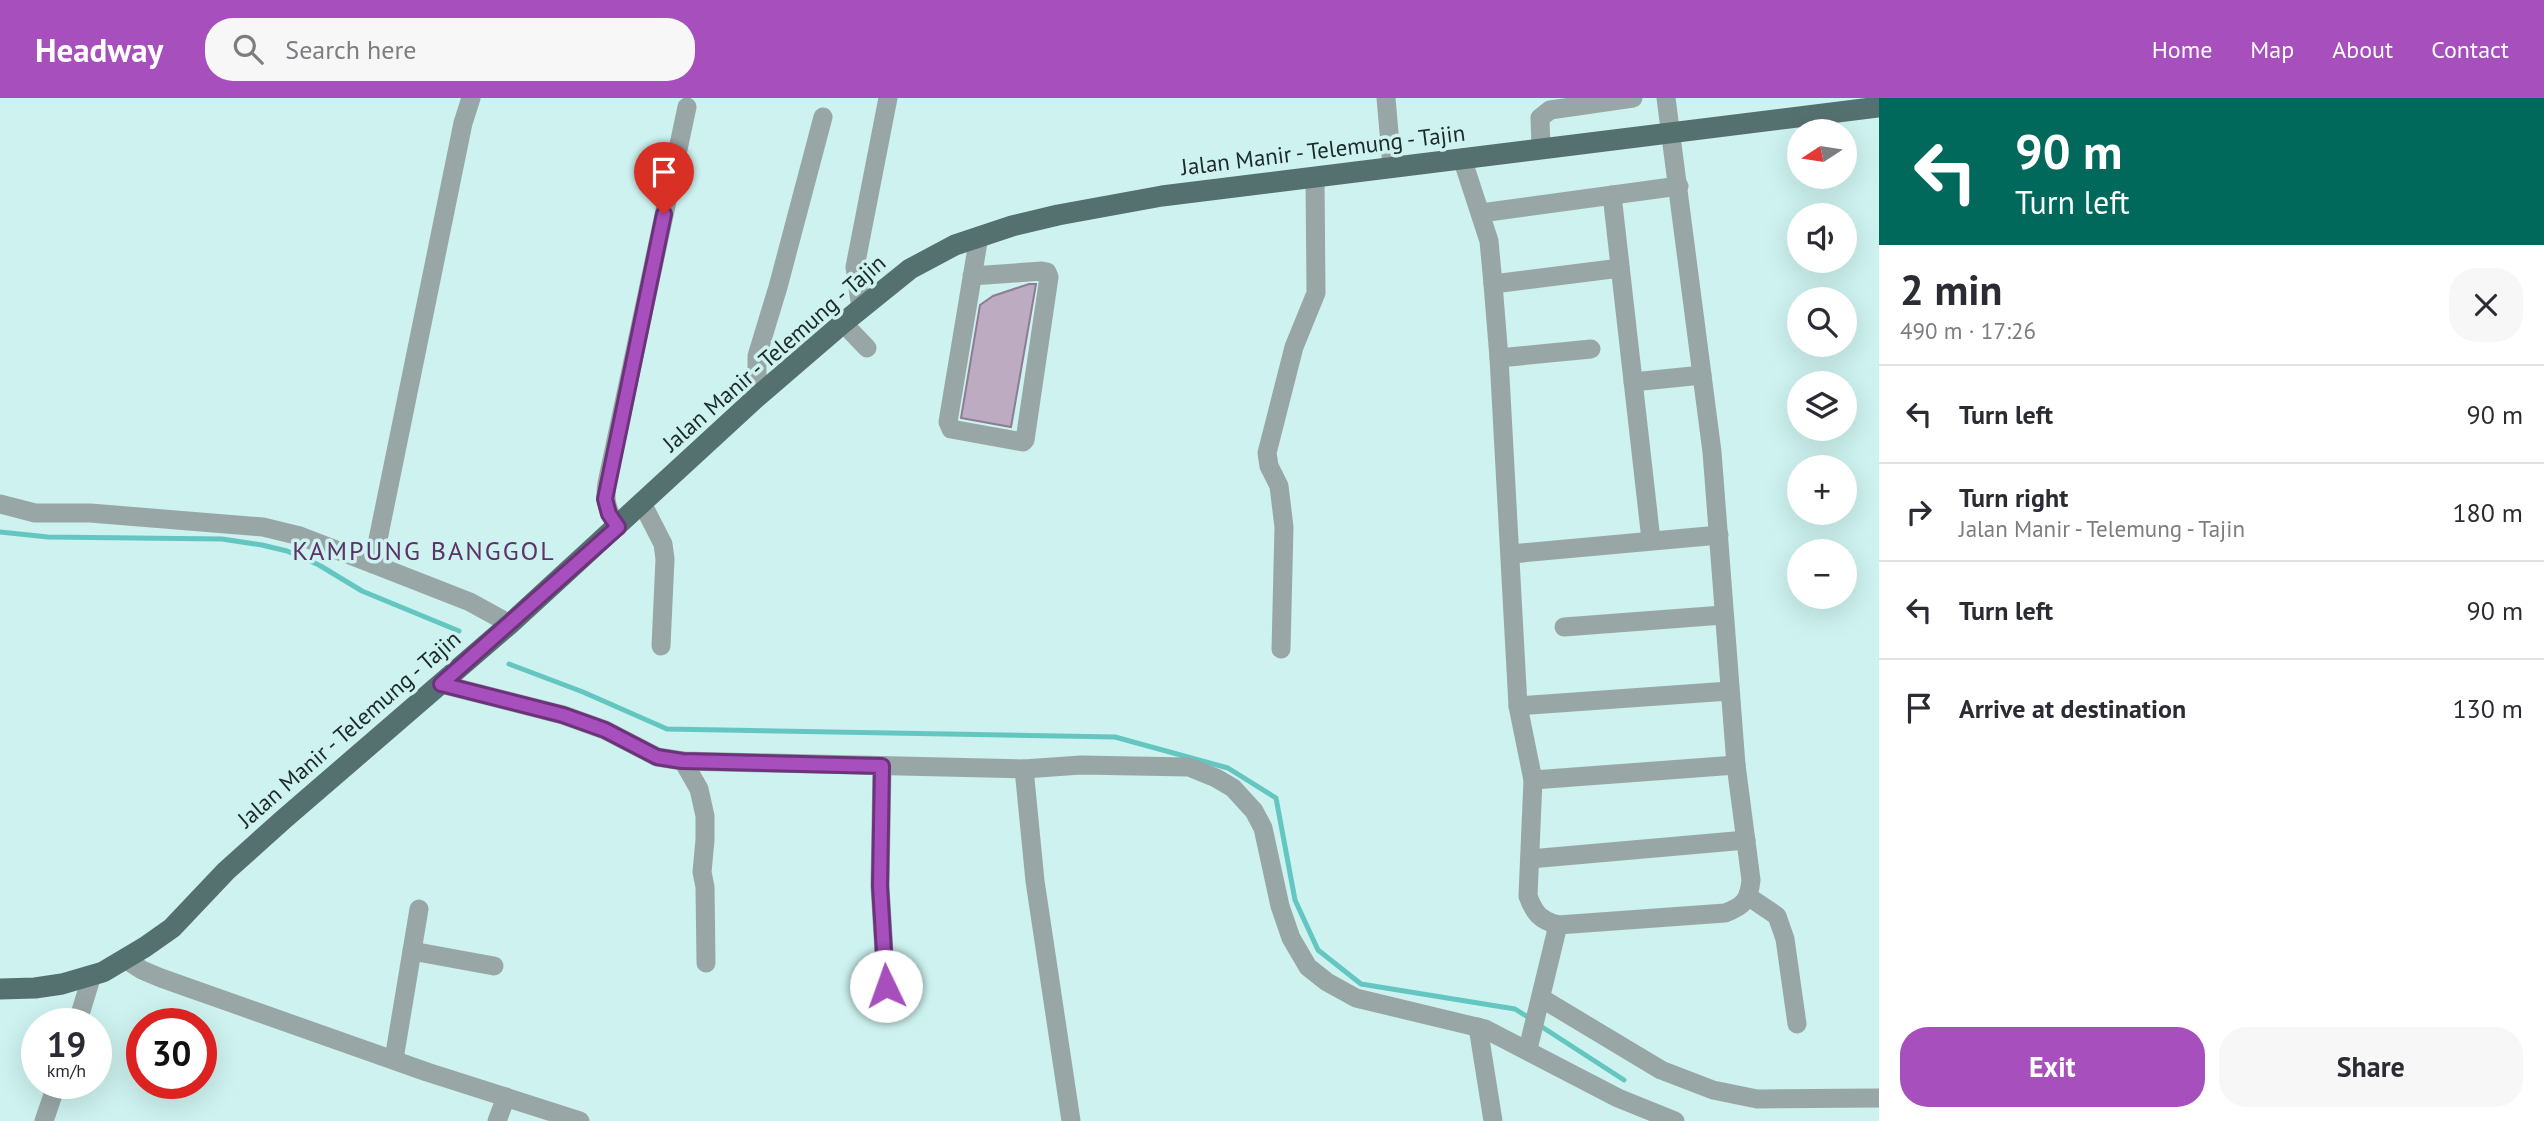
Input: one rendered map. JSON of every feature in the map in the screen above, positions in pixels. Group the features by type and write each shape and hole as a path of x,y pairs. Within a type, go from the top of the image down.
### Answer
{"main road":[{"name":"Jalan Manir - Telemung - Tajin","path":"0,989 62,984 103,972 172,928 226,871 510,624 643,505 757,397 910,270 955,245 1058,215 1162,197 1873,105"}],"street":[{"path":"373,564 463,123 471,98"},
{"path":"861,308 855,267 888,98"},
{"path":"1386,98 1392,167"},
{"path":"1541,148 1540,118 1550,110 1633,98"},
{"path":"1462,158 1489,241 1493,284 1518,706 1533,780 1528,896 1534,912 1543,921 1558,925 1725,913 1742,907 1749,897 1751,880 1736,765 1719,535 1702,374 1666,98"},
{"path":"618,527 609,514 606,491 687,107"},
{"path":"757,397 757,356 823,117"},
{"path":"1281,649 1284,527 1279,486 1269,466 1267,453 1294,347 1316,293 1315,177"},
{"path":"1481,213 1679,186"},
{"path":"1612,195 1651,540"},
{"path":"972,276 1042,271 1047,272 1049,277 1023,442 951,429 949,426 972,276 979,236"},
{"path":"1493,284 1620,268"},
{"path":"843,323 867,348"},
{"path":"1499,358 1591,349"},
{"path":"1633,382 1702,374"},
{"path":"0,504 35,513 90,513 262,527 300,536 373,564 470,602 510,624"},
{"path":"643,505 664,551 661,646"},
{"path":"1511,554 1719,535"},
{"path":"1564,627 1723,615"},
{"path":"441,684 563,715 605,730 657,757 682,761 1024,769 1081,765 1189,767 1216,778 1240,796 1254,811 1264,828 1280,906 1291,938 1308,967 1327,982 1356,998 1478,1027 1528,1049 1619,1098 1675,1121"},
{"path":"1518,706 1729,691"},
{"path":"682,761 699,789 705,816 702,872 705,887 706,963"},
{"path":"1533,780 1736,765"},
{"path":"882,766 880,886 886,986"},
{"path":"1024,769 1035,881 1071,1121"},
{"path":"1530,859 1746,840"},
{"path":"1749,897 1777,916 1785,939 1797,1024"},
{"path":"394,1059 419,909"},
{"path":"1528,1049 1558,925"},
{"path":"412,951 494,966"},
{"path":"125,959 161,978 580,1121"},
{"path":"82,1008 93,975"},
{"path":"1540,1002 1661,1070 1713,1090 1757,1099 1879,1098"},
{"path":"1478,1027 1493,1121"},
{"path":"496,1121 506,1097"},
{"path":"44,1121 52,1099"}],"building":[{"path":"1036,284 1011,427 961,418 980,305 993,296"}],"waterway":[{"path":"0,532 48,537 222,539 262,545 287,551 319,565 362,591 459,631"},
{"path":"509,664 583,692 667,729 1115,737 1228,768 1276,798 1295,900 1318,950 1361,984 1515,1009 1531,1019"},
{"path":"1539,1025 1624,1080"}],"district":[{"name":"KAMPUNG BANGGOL","path":"424,551"}],"route":[{"path":"664,214 605,499 609,514 618,527 441,684 563,715 605,730 657,757 682,761 882,766 880,886 886,986"}]}
